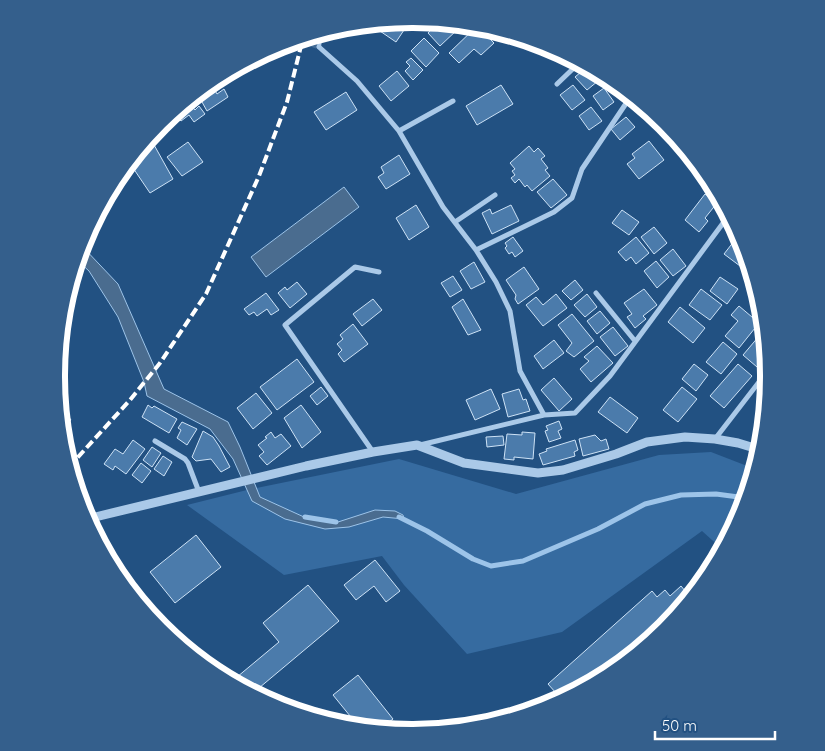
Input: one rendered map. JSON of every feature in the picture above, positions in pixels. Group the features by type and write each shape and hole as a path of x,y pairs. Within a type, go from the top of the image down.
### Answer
{"street":[{"path":"319,47 357,80 399,132 443,207 476,250 496,282 510,311 520,371 544,415"},
{"path":"557,84 574,68"},
{"path":"399,132 453,101"},
{"path":"476,250 554,212 572,198 582,169 627,102"},
{"path":"455,222 495,195"},
{"path":"95,517 306,466 417,445 544,415 575,413 610,376 724,221"},
{"path":"373,452 285,325 355,266 379,272"},
{"path":"596,293 635,340"},
{"path":"715,439 760,381"},
{"path":"417,445 464,463 538,473 563,470 616,454 647,442 685,437 715,439 753,448"},
{"path":"156,441 185,459 199,492"}],"lane":[{"path":"319,47 320,40"}],"shaded area":[{"path":"344,187 359,207 266,277 251,257"},
{"path":"87,252 118,284 164,389 228,422 260,497 304,517 338,522 375,510 395,511 403,515 404,519 383,517 349,527 325,529 285,519 252,501 233,459 210,429 147,396 144,382 118,317 89,271 83,265"},
{"path":"711,452 749,467 734,509 717,544 702,531 562,632 467,654 404,585 382,556 284,575 187,505 247,490 399,459 516,494 659,455"}],"building":[{"path":"405,28 396,42 377,29"},
{"path":"433,28 457,30 440,46 428,33"},
{"path":"470,32 486,35 494,43 481,55 474,49 459,63 449,53"},
{"path":"424,38 439,53 426,67 411,51"},
{"path":"411,58 423,70 413,80 405,71 410,66 406,62"},
{"path":"397,71 409,86 391,101 379,86"},
{"path":"582,72 598,81 587,90 575,77"},
{"path":"501,85 513,104 477,125 466,106"},
{"path":"573,85 585,100 572,110 560,95"},
{"path":"604,88 614,102 603,110 593,96"},
{"path":"214,89 217,94 224,89 228,97 207,111 201,99"},
{"path":"346,92 357,110 326,130 314,112"},
{"path":"192,106 195,110 199,106 205,114 194,122 189,115 181,121 179,118"},
{"path":"591,107 602,121 589,130 579,116"},
{"path":"626,117 635,127 620,140 611,129"},
{"path":"649,141 664,160 639,179 627,164 635,158 632,154"},
{"path":"188,142 203,162 182,176 167,157"},
{"path":"153,143 173,179 150,193 133,168"},
{"path":"529,146 534,152 538,148 545,156 541,159 548,168 545,170 550,176 532,191 527,185 525,187 519,179 515,183 511,178 515,175 512,171 515,169 510,163"},
{"path":"399,155 410,174 386,189 378,177 384,173 381,167"},
{"path":"553,179 567,195 551,208 537,192"},
{"path":"705,194 713,200 716,205 705,218 708,221 699,232 685,220"},
{"path":"416,205 429,227 409,240 396,218"},
{"path":"511,205 519,221 492,234 482,213 490,209 492,214"},
{"path":"622,210 639,222 629,235 612,223"},
{"path":"654,227 667,243 654,254 641,237"},
{"path":"513,237 523,251 515,257 512,252 509,254 505,248 507,246 505,243"},
{"path":"636,237 649,253 636,264 631,257 626,261 618,252"},
{"path":"734,241 744,269 724,254"},
{"path":"673,249 686,266 673,276 660,260"},
{"path":"656,261 669,277 657,288 644,271"},
{"path":"474,262 485,282 471,289 460,271"},
{"path":"524,267 539,289 518,304 515,299 516,295 506,280"},
{"path":"453,276 462,290 450,297 441,283"},
{"path":"720,277 738,289 727,304 710,291"},
{"path":"575,280 583,290 571,300 562,291"},
{"path":"297,282 307,294 290,308 278,293 285,287 287,290"},
{"path":"644,289 657,305 643,316 646,319 635,328 627,317 632,314 624,303"},
{"path":"701,289 722,305 710,320 689,305"},
{"path":"266,293 279,310 271,315 267,309 257,316 254,312 249,315 244,309"},
{"path":"556,294 567,308 543,326 526,305 536,297 543,305"},
{"path":"587,294 597,307 585,317 574,305"},
{"path":"373,299 382,310 362,326 353,314"},
{"path":"463,299 481,330 468,335 452,307"},
{"path":"739,306 756,321 757,325 739,348 725,336 738,321 731,315"},
{"path":"680,307 705,328 693,343 668,322"},
{"path":"600,311 610,323 597,334 587,321"},
{"path":"572,314 594,341 574,357 566,351 572,343 558,325"},
{"path":"353,324 368,344 344,362 338,354 342,350 337,344 343,339 340,335"},
{"path":"613,327 628,346 615,356 600,337"},
{"path":"759,337 760,363 757,367 743,355"},
{"path":"554,340 564,353 543,369 534,356"},
{"path":"723,342 737,354 721,374 706,362"},
{"path":"597,346 613,363 591,382 580,369 589,361 584,357"},
{"path":"297,359 314,382 277,410 260,387"},
{"path":"694,364 708,375 696,391 682,379"},
{"path":"738,364 752,376 724,408 710,396"},
{"path":"554,378 572,399 559,411 541,390"},
{"path":"321,387 328,396 317,405 310,396"},
{"path":"682,387 697,399 678,422 663,410"},
{"path":"491,389 500,409 475,420 466,400"},
{"path":"519,389 523,400 526,399 530,411 508,417 502,394"},
{"path":"256,393 272,413 253,429 237,408"},
{"path":"610,397 638,418 627,433 598,412"},
{"path":"148,405 152,408 154,406 177,419 169,433 142,417"},
{"path":"301,405 321,432 302,448 284,418"},
{"path":"66,414 71,420 67,423"},
{"path":"559,421 562,429 558,431 561,438 549,442 545,431 548,430 546,426"},
{"path":"182,422 197,429 187,445 177,438 181,430 178,428"},
{"path":"203,431 213,437 230,467 221,472 211,459 196,461 192,457"},
{"path":"271,432 275,438 281,434 291,446 267,465 259,456 264,452 258,445"},
{"path":"522,432 535,433 533,459 514,457 514,460 504,459 507,434 522,435"},
{"path":"595,435 601,441 606,439 609,449 583,456 579,439"},
{"path":"503,436 504,445 487,447 486,437"},
{"path":"133,440 145,449 126,474 115,466 113,470 104,464 115,449 123,454"},
{"path":"575,440 578,450 574,452 575,456 543,465 539,454 547,451 546,449"},
{"path":"152,447 161,453 152,467 143,460"},
{"path":"163,456 172,462 164,476 154,469"},
{"path":"141,463 151,471 142,483 132,475"},
{"path":"196,535 221,567 175,603 150,572"},
{"path":"375,560 400,591 386,602 374,586 356,600 344,585"},
{"path":"308,585 339,621 259,688 237,677 279,642 263,623"},
{"path":"681,586 685,591 659,622 606,665 556,693 548,684 652,591 657,597 665,590 670,596"},
{"path":"358,675 393,719 388,723 352,718 333,695"}],"waterway":[{"path":"399,517 427,531 473,559 491,566 523,561 598,529 645,504 681,495 716,494 738,497"},
{"path":"305,517 336,522"}],"tunnel":[{"path":"309,43 319,47"}],"railway":[{"path":"75,461 130,400 160,363 206,294 259,176 287,102 301,46"}]}
